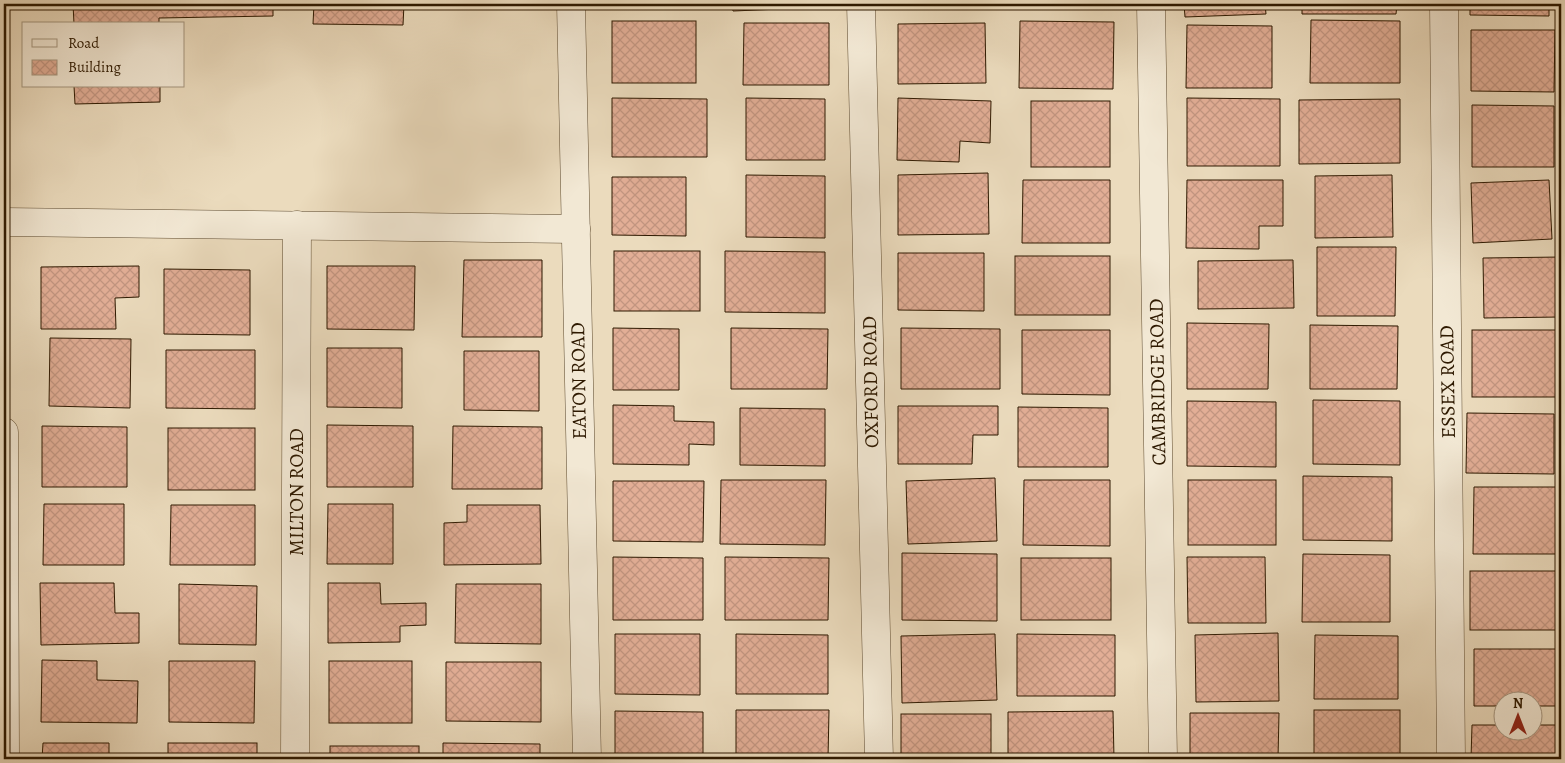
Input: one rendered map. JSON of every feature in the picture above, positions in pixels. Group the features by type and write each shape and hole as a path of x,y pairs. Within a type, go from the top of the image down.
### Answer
{"street":[{"name":"EATON ROAD","path":"571,4 576,229 574,253 587,759"},
{"name":"OXFORD ROAD","path":"861,4 879,759"},
{"name":"CAMBRIDGE ROAD","path":"1151,4 1163,759"},
{"name":"ESSEX ROAD","path":"1444,4 1451,759"},
{"path":"4,222 576,229"},
{"name":"MILTON ROAD","path":"295,759 297,225"},
{"path":"4,432 5,759"}],"building":[{"path":"73,4 273,4 273,16 159,18 159,22 74,22"},
{"path":"314,4 404,4 403,25 313,24"},
{"path":"611,4 700,4 700,7 611,8"},
{"path":"732,4 828,4 828,7 733,11"},
{"path":"898,4 986,4 986,8 898,7"},
{"path":"1043,4 1111,4 1111,7 1043,6"},
{"path":"1184,4 1265,4 1266,14 1185,17"},
{"path":"1302,4 1397,4 1396,14 1302,14"},
{"path":"1470,4 1549,4 1549,16 1470,15"},
{"path":"1311,20 1400,21 1400,83 1310,83"},
{"path":"612,21 696,21 696,83 612,83"},
{"path":"1020,21 1114,22 1113,89 1019,88"},
{"path":"744,23 829,23 829,85 743,85"},
{"path":"985,23 986,83 898,84 898,24"},
{"path":"1187,25 1272,26 1272,88 1186,88"},
{"path":"1471,30 1555,30 1554,92 1471,91"},
{"path":"74,88 160,88 160,102 75,104"},
{"path":"612,98 707,99 707,157 612,157"},
{"path":"746,98 825,99 825,160 746,160"},
{"path":"898,98 991,101 990,143 960,141 959,162 897,160"},
{"path":"1187,98 1280,99 1280,166 1187,166"},
{"path":"1400,99 1400,163 1299,164 1299,100"},
{"path":"1031,101 1110,101 1110,167 1031,167"},
{"path":"1472,105 1554,106 1554,167 1472,167"},
{"path":"988,173 989,234 898,235 898,175"},
{"path":"746,175 825,176 825,238 746,237"},
{"path":"1392,175 1393,237 1315,238 1315,176"},
{"path":"612,177 686,177 686,236 612,235"},
{"path":"1023,180 1110,180 1110,243 1022,243"},
{"path":"1187,180 1283,180 1283,226 1259,226 1259,249 1186,248"},
{"path":"1549,180 1552,239 1473,243 1471,183"},
{"path":"1317,247 1396,247 1395,316 1317,316"},
{"path":"614,251 700,251 700,311 614,311"},
{"path":"725,251 825,252 825,313 725,312"},
{"path":"898,253 984,253 984,311 898,310"},
{"path":"1015,256 1110,256 1110,315 1015,315"},
{"path":"1561,257 1561,317 1484,318 1483,258"},
{"path":"464,260 542,260 542,337 462,337"},
{"path":"1293,260 1294,308 1198,309 1198,261"},
{"path":"139,266 139,297 115,298 116,329 41,329 41,267"},
{"path":"327,266 415,266 414,330 327,329"},
{"path":"164,269 250,270 250,335 164,334"},
{"path":"1187,323 1269,324 1268,389 1187,389"},
{"path":"1310,325 1398,326 1397,389 1310,389"},
{"path":"613,328 679,329 679,390 613,390"},
{"path":"731,328 828,329 827,389 731,389"},
{"path":"901,328 1000,329 1000,389 901,389"},
{"path":"1022,330 1110,330 1110,395 1022,394"},
{"path":"1472,330 1561,330 1561,397 1472,397"},
{"path":"50,338 131,339 130,408 49,406"},
{"path":"327,348 402,348 402,408 327,407"},
{"path":"166,350 255,350 255,409 166,408"},
{"path":"464,351 539,351 539,411 464,410"},
{"path":"1313,400 1400,401 1400,465 1313,464"},
{"path":"1187,401 1276,402 1276,467 1187,466"},
{"path":"613,405 674,406 674,421 714,422 714,445 689,444 689,465 613,464"},
{"path":"898,406 998,406 998,435 973,435 972,464 898,464"},
{"path":"1018,407 1108,408 1108,467 1018,467"},
{"path":"740,408 825,409 825,466 740,465"},
{"path":"1467,413 1554,414 1554,474 1466,473"},
{"path":"327,425 413,426 413,487 327,487"},
{"path":"42,426 127,427 127,487 42,487"},
{"path":"453,426 542,427 542,489 452,489"},
{"path":"168,428 255,428 255,490 168,490"},
{"path":"1303,476 1392,477 1392,541 1303,540"},
{"path":"995,478 997,541 908,544 906,481"},
{"path":"721,480 826,480 825,545 720,544"},
{"path":"1024,480 1110,480 1110,546 1023,545"},
{"path":"1188,480 1276,480 1276,545 1188,545"},
{"path":"613,481 704,481 703,542 613,541"},
{"path":"1474,487 1561,487 1561,554 1473,554"},
{"path":"44,504 124,504 124,565 43,565"},
{"path":"328,504 393,504 393,564 327,564"},
{"path":"171,505 255,505 255,565 170,565"},
{"path":"467,505 540,505 541,564 444,565 444,523 467,522"},
{"path":"902,553 997,554 997,621 902,620"},
{"path":"1303,554 1390,555 1390,622 1302,622"},
{"path":"613,557 703,558 703,620 613,620"},
{"path":"725,557 829,558 828,620 725,620"},
{"path":"1187,557 1265,557 1266,623 1188,623"},
{"path":"1021,558 1111,558 1111,620 1021,620"},
{"path":"1470,571 1561,571 1561,630 1470,630"},
{"path":"40,583 114,583 115,613 139,613 139,643 41,645"},
{"path":"328,583 380,583 381,604 426,603 426,625 400,626 400,642 328,643"},
{"path":"179,584 257,586 256,645 179,644"},
{"path":"456,584 541,584 541,644 455,643"},
{"path":"1278,633 1279,701 1196,702 1195,635"},
{"path":"615,634 700,634 700,695 615,694"},
{"path":"736,634 828,635 828,694 736,694"},
{"path":"995,634 997,700 902,703 901,636"},
{"path":"1017,634 1115,635 1115,696 1017,696"},
{"path":"1315,635 1398,636 1398,699 1314,699"},
{"path":"1474,649 1561,649 1561,706 1542,706 1542,690 1492,690 1492,706 1474,706"},
{"path":"42,660 97,661 97,680 138,681 137,723 41,722"},
{"path":"169,661 255,661 254,723 169,722"},
{"path":"329,661 412,661 412,723 329,723"},
{"path":"446,662 541,662 541,722 446,721"},
{"path":"736,710 829,710 828,759 736,759"},
{"path":"1314,710 1400,710 1400,759 1314,759"},
{"path":"615,711 703,712 703,759 615,759"},
{"path":"1113,711 1114,759 1008,759 1008,712"},
{"path":"1190,713 1279,713 1278,759 1190,759"},
{"path":"901,714 991,714 991,759 901,759"},
{"path":"1472,725 1492,725 1492,740 1542,740 1542,725 1561,725 1561,759 1471,759"},
{"path":"43,743 109,743 109,759 42,759"},
{"path":"168,743 257,743 257,759 168,759"},
{"path":"443,743 540,744 540,759 443,759"},
{"path":"330,746 419,746 419,759 330,759"}]}
